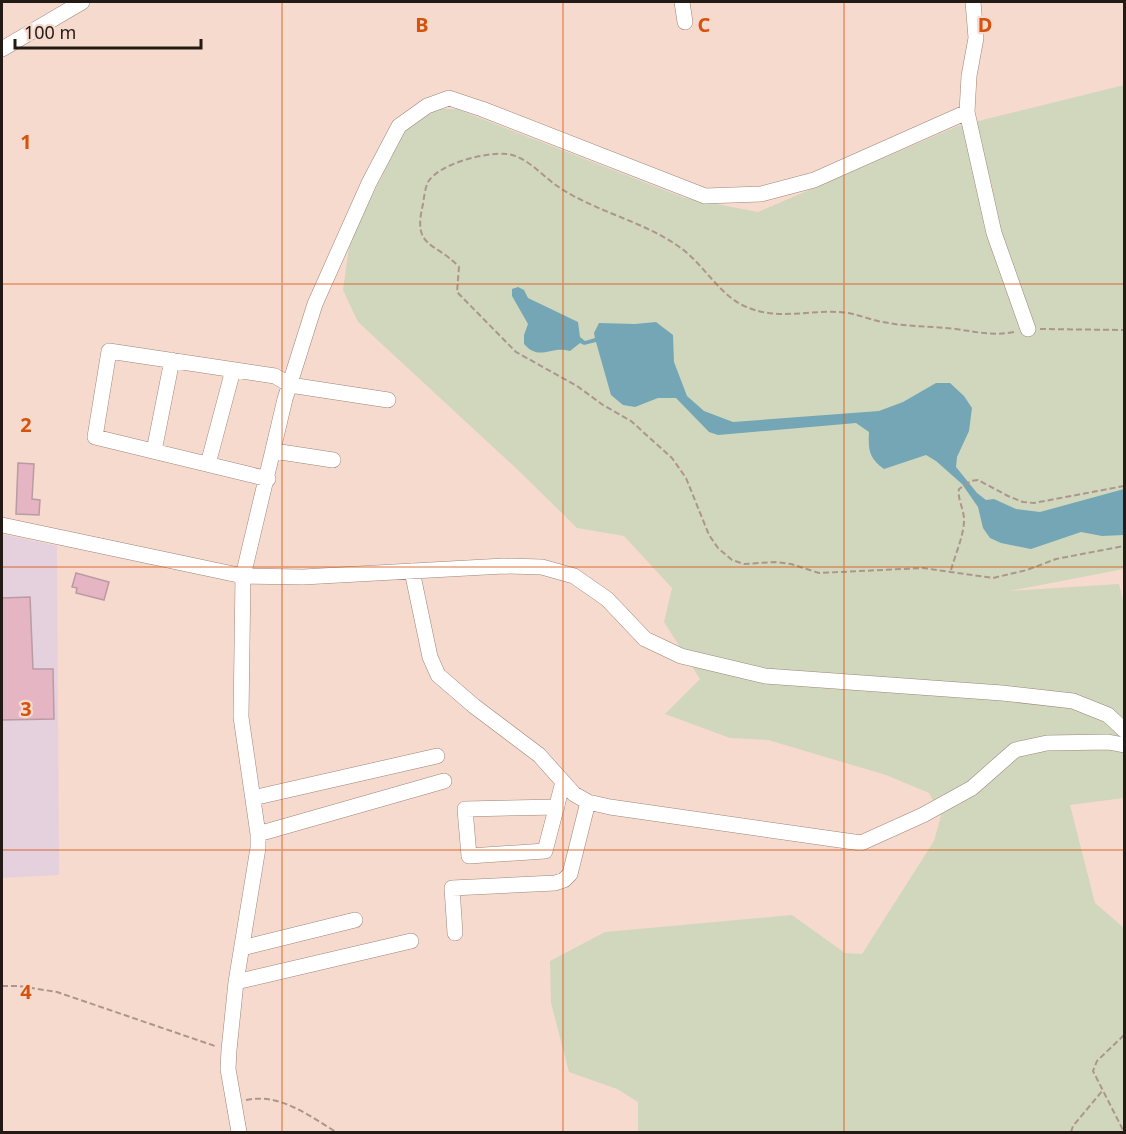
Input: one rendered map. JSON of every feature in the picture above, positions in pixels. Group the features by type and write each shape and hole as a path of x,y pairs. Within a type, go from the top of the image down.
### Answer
{"street":[{"path":"2,49 82,2"},
{"path":"682,2 685,22"},
{"path":"973,2 976,38 969,76 967,112 994,233 1029,329"},
{"path":"239,1132 228,1069 229,1050 236,982 258,848 258,834 241,717 243,576 290,385 315,304 369,183 399,126 427,106 449,98 705,196 761,194 814,180 967,112"},
{"path":"268,479 96,437 109,351 275,376 290,385 388,400"},
{"path":"154,451 172,360"},
{"path":"208,464 232,370"},
{"path":"274,451 333,460"},
{"path":"2,525 243,576 303,577 504,566 542,567 574,576 607,599 645,639 681,656 765,676 1002,693 1073,701 1108,715 1125,730"},
{"path":"412,571 430,657 438,675 474,706 539,755 574,794 588,802 609,807 861,843 924,815 972,788 1015,750 1047,743 1108,742 1125,745"},
{"path":"253,798 436,756"},
{"path":"258,834 444,781"},
{"path":"556,807 465,809 469,856 545,851 563,782"},
{"path":"455,933 452,888 555,883 564,880 570,874 588,802"},
{"path":"242,948 355,920"},
{"path":"236,982 411,941"}],"path":[{"path":"1125,330 1029,329 1002,334 977,334 956,329 913,327 849,313 770,315 748,308 734,300 678,245 561,189 518,158 508,154 463,161 445,167 428,182 421,213 420,231 425,242 451,258 459,267 457,292 516,352 577,386 603,405 631,421 672,458 686,478 709,535 718,548 732,560 744,564 775,562 791,564 819,573 923,568 993,578 1075,555 1125,546"},
{"path":"950,571 964,525 959,489 971,481 978,480 1008,496 1023,502 1034,503 1125,486"},
{"path":"2,986 57,992 229,1050"},
{"path":"1125,1035 1097,1061 1093,1071 1125,1132"},
{"path":"1071,1132 1072,1126 1103,1090"},
{"path":"235,1103 258,1098 270,1099 299,1109 336,1132"}],"shaded area":[{"path":"2,534 57,546 59,875 2,878"}],"green space":[{"path":"1124,85 1124,569 1009,591 1119,584 1124,604 1124,798 1070,805 1095,903 1124,928 1124,1132 638,1132 638,1102 617,1089 569,1072 551,1003 550,961 605,932 792,915 845,953 862,954 934,841 941,816 929,793 886,775 768,740 730,738 665,714 700,679 664,622 672,588 624,536 577,528 358,322 343,290 350,240 406,128 438,109 457,109 685,198 758,212 958,126"}],"water":[{"path":"518,287 524,290 528,298 578,322 580,337 585,341 595,338 594,333 599,323 656,322 673,335 674,362 687,396 704,411 733,422 879,411 903,402 936,383 950,383 964,396 972,408 969,431 957,457 956,467 977,493 986,500 994,499 1016,509 1040,512 1124,489 1124,535 1102,536 1081,532 1031,549 1001,543 990,538 983,528 978,507 962,484 936,461 926,455 884,469 870,453 869,432 856,423 718,435 709,432 676,398 658,398 635,407 623,405 611,395 596,342 584,345 580,343 570,351 557,350 540,353 524,344 528,324 512,296 512,289"}],"building":[{"path":"18,463 34,464 32,499 40,500 39,515 16,514"},
{"path":"76,573 109,582 104,600 76,593 77,588 72,587"},
{"path":"30,597 33,669 53,669 54,719 2,720 2,598"}]}
